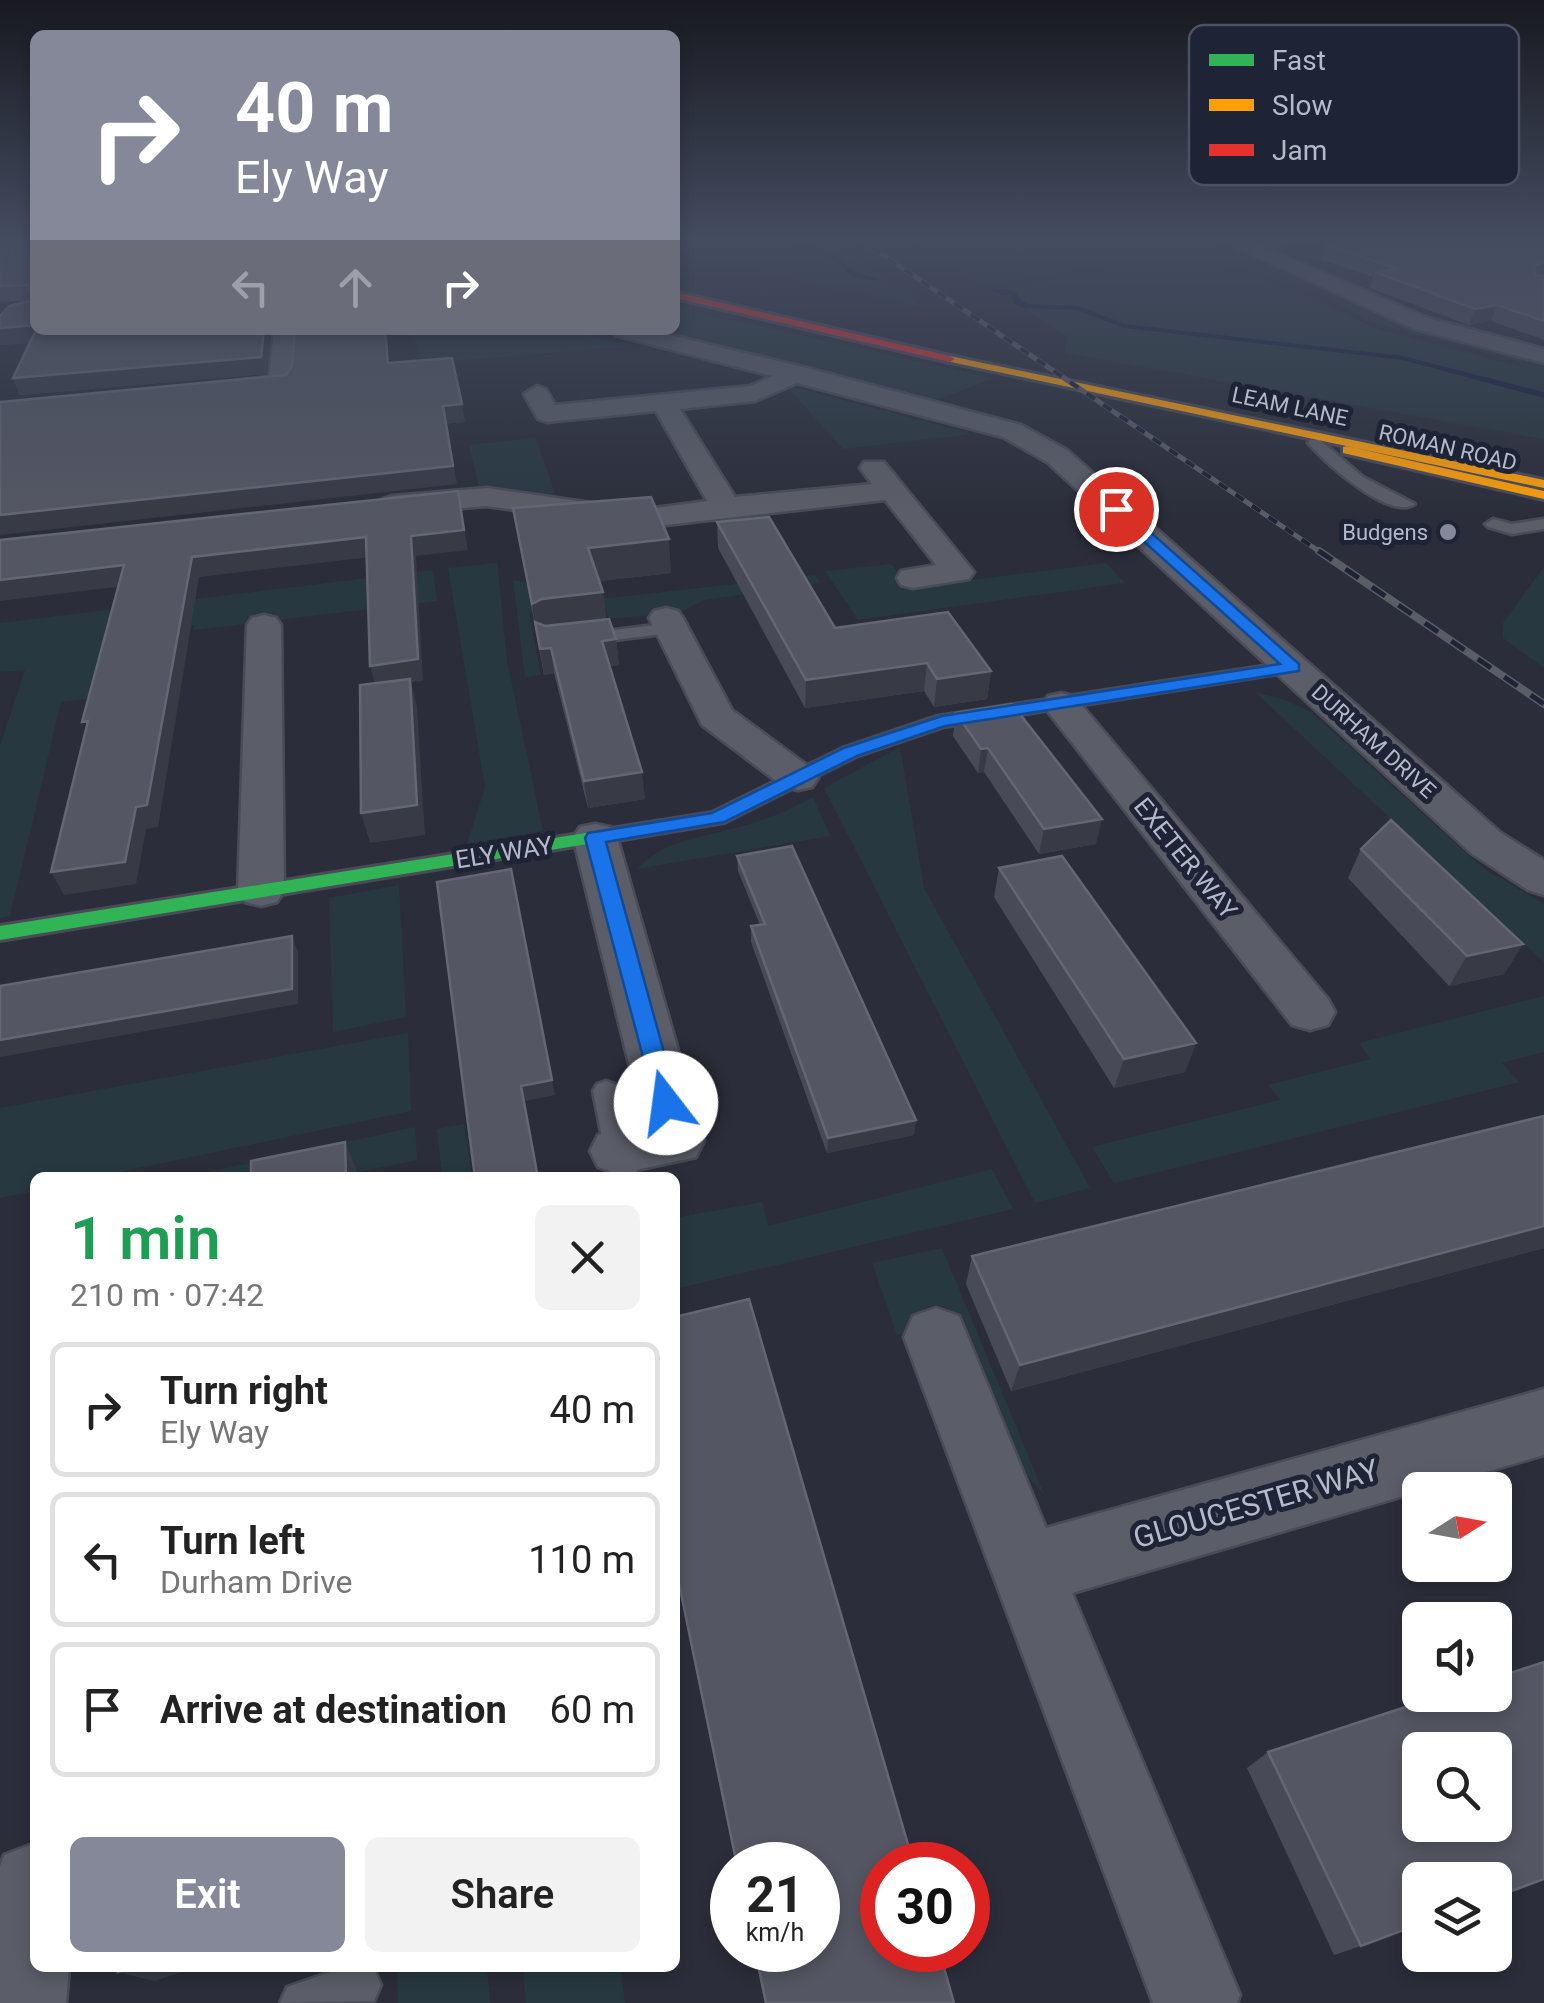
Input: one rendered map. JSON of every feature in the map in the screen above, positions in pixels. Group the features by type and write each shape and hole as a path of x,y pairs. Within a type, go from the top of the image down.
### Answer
{"main road":[{"name":"LEAM LANE","path":"813,329 1544,484"},
{"name":"LEAM LANE","path":"905,329 1411,432"},
{"name":"ROMAN ROAD","path":"1225,418 1544,495"},
{"name":"ELY WAY","path":"0,933 717,818 850,752 923,727 1293,667"}],"street":[{"path":"1444,329 1544,356"},
{"path":"185,392 280,383 285,335"},
{"name":"DURHAM DRIVE","path":"643,335 1012,431 1057,456 1486,844 1544,880"},
{"path":"536,394 547,414 755,393 798,373"},
{"path":"664,403 726,506"},
{"path":"362,508 486,497 640,519 883,480 958,572 913,578"},
{"path":"669,623 716,717 798,778"},
{"path":"261,891 264,624"},
{"name":"EXETER WAY","path":"1062,704 1310,1012"},
{"path":"594,838 676,1141 621,1164"},
{"path":"936,1337 1195,1995"},
{"name":"GLOUCESTER WAY","path":"1026,1570 1544,1422"},
{"path":"20,2003 30,1925"}],"lane":[{"path":"1315,442 1334,462 1387,499 1414,498"},
{"path":"1497,517 1512,529 1544,520"},
{"path":"566,640 669,623"},
{"path":"606,1091 621,1164"},
{"path":"303,2003 358,1985"}],"shaded area":[{"path":"680,329 774,329 994,378 923,405 643,335 680,335"},
{"path":"1056,329 1380,329 1521,367 1528,364 1399,329 1424,329 1544,363 1544,439 1076,355 1064,352 1068,338"},
{"path":"414,335 582,335 632,346 431,363 420,359"},
{"path":"794,387 972,434 843,449 789,389"},
{"path":"536,438 557,499 479,489 469,445"},
{"path":"497,563 507,661 543,831 467,844 485,787 448,568"},
{"path":"1106,563 1125,583 858,620 825,571 891,564 910,588"},
{"path":"1544,567 1544,668 1503,638 1503,623"},
{"path":"433,570 437,601 194,630 194,625 115,634 104,697 61,702 10,916 0,918 0,746 25,670 0,672 0,623"},
{"path":"815,575 820,583 704,600 681,612 609,619 603,604 529,612 541,675 525,677 513,580 609,598"},
{"path":"1255,692 1312,713 1484,869 1544,904 1544,962"},
{"path":"900,747 924,888 1090,1188 1035,1203 824,788"},
{"path":"813,797 830,836 637,869 670,846 763,820"},
{"path":"399,885 406,1017 333,1032 329,898"},
{"path":"1544,996 1544,1052 1502,1063 1519,1082 1114,1183 1092,1147 1280,1100 1268,1085 1370,1059 1359,1043"},
{"path":"408,1033 411,1111 120,1172 30,1172 30,1192 0,1198 0,1108"},
{"path":"464,1124 471,1172 441,1172 437,1129"},
{"path":"415,1127 417,1160 361,1172 208,1172"},
{"path":"992,1169 1013,1209 680,1288 680,1217 762,1202 768,1226"},
{"path":"942,1248 1044,1494 1004,1450 952,1319 897,1335 872,1263"},
{"path":"397,1972 487,1972 490,2003 398,2003"},
{"path":"523,1972 621,1972 625,2003 526,2003"}],"building":[{"path":"34,335 263,335 261,357 13,378"},
{"path":"295,335 385,335 388,363 452,358 462,404 443,406 453,466 0,515 1,402 286,375 292,366"},
{"path":"458,491 464,530 411,536 418,659 370,666 366,537 192,557 147,805 136,807 125,862 51,872 88,721 82,722 124,565 0,580 0,540"},
{"path":"651,497 669,539 588,548 603,592 542,599 532,604 513,508"},
{"path":"769,517 835,628 948,612 991,671 937,679 927,663 806,680 717,522"},
{"path":"609,619 616,639 602,641 642,772 584,781 551,648 540,649 535,622 545,626"},
{"path":"410,679 417,805 361,813 360,685"},
{"path":"1012,704 1102,819 1044,829 988,748 981,749 956,713"},
{"path":"1391,820 1523,944 1467,956 1361,849"},
{"path":"792,846 916,1120 828,1138 751,926 765,924 737,856"},
{"path":"1062,856 1196,1043 1124,1059 999,868"},
{"path":"511,869 552,1080 521,1086 537,1172 474,1172 437,882"},
{"path":"292,936 292,989 0,1040 0,986"},
{"path":"1544,1116 1544,1226 1020,1365 972,1256"},
{"path":"345,1142 346,1172 251,1172 251,1161"},
{"path":"749,1299 907,1842 860,1842 860,1972 945,1972 954,2003 766,2003 760,1972 840,1972 840,1842 732,1842 680,1588 680,1316"},
{"path":"1544,1662 1544,1879 1512,1891 1512,1862 1402,1862 1402,1931 1361,1946 1268,1752 1402,1708 1402,1712 1512,1712 1512,1672"}],"waterway":[{"path":"1152,329 1403,358 1544,395"}],"railway":[{"path":"993,329 1323,554"},
{"path":"1319,551 1544,704"}],"traffic: fast":[{"path":"1072,701 1293,667"},
{"path":"0,933 611,835"}],"traffic: slow":[{"path":"950,359 1544,484"},
{"path":"1347,450 1544,495"}],"traffic: jam":[{"path":"823,329 950,359"},
{"path":"611,835 717,818 850,752 942,721 1072,701"}],"place":[{"name":"Budgens","path":"1448,532"}],"route":[{"path":"666,1103 594,838 717,818 850,752 942,722 1293,667 1116,509"}]}
